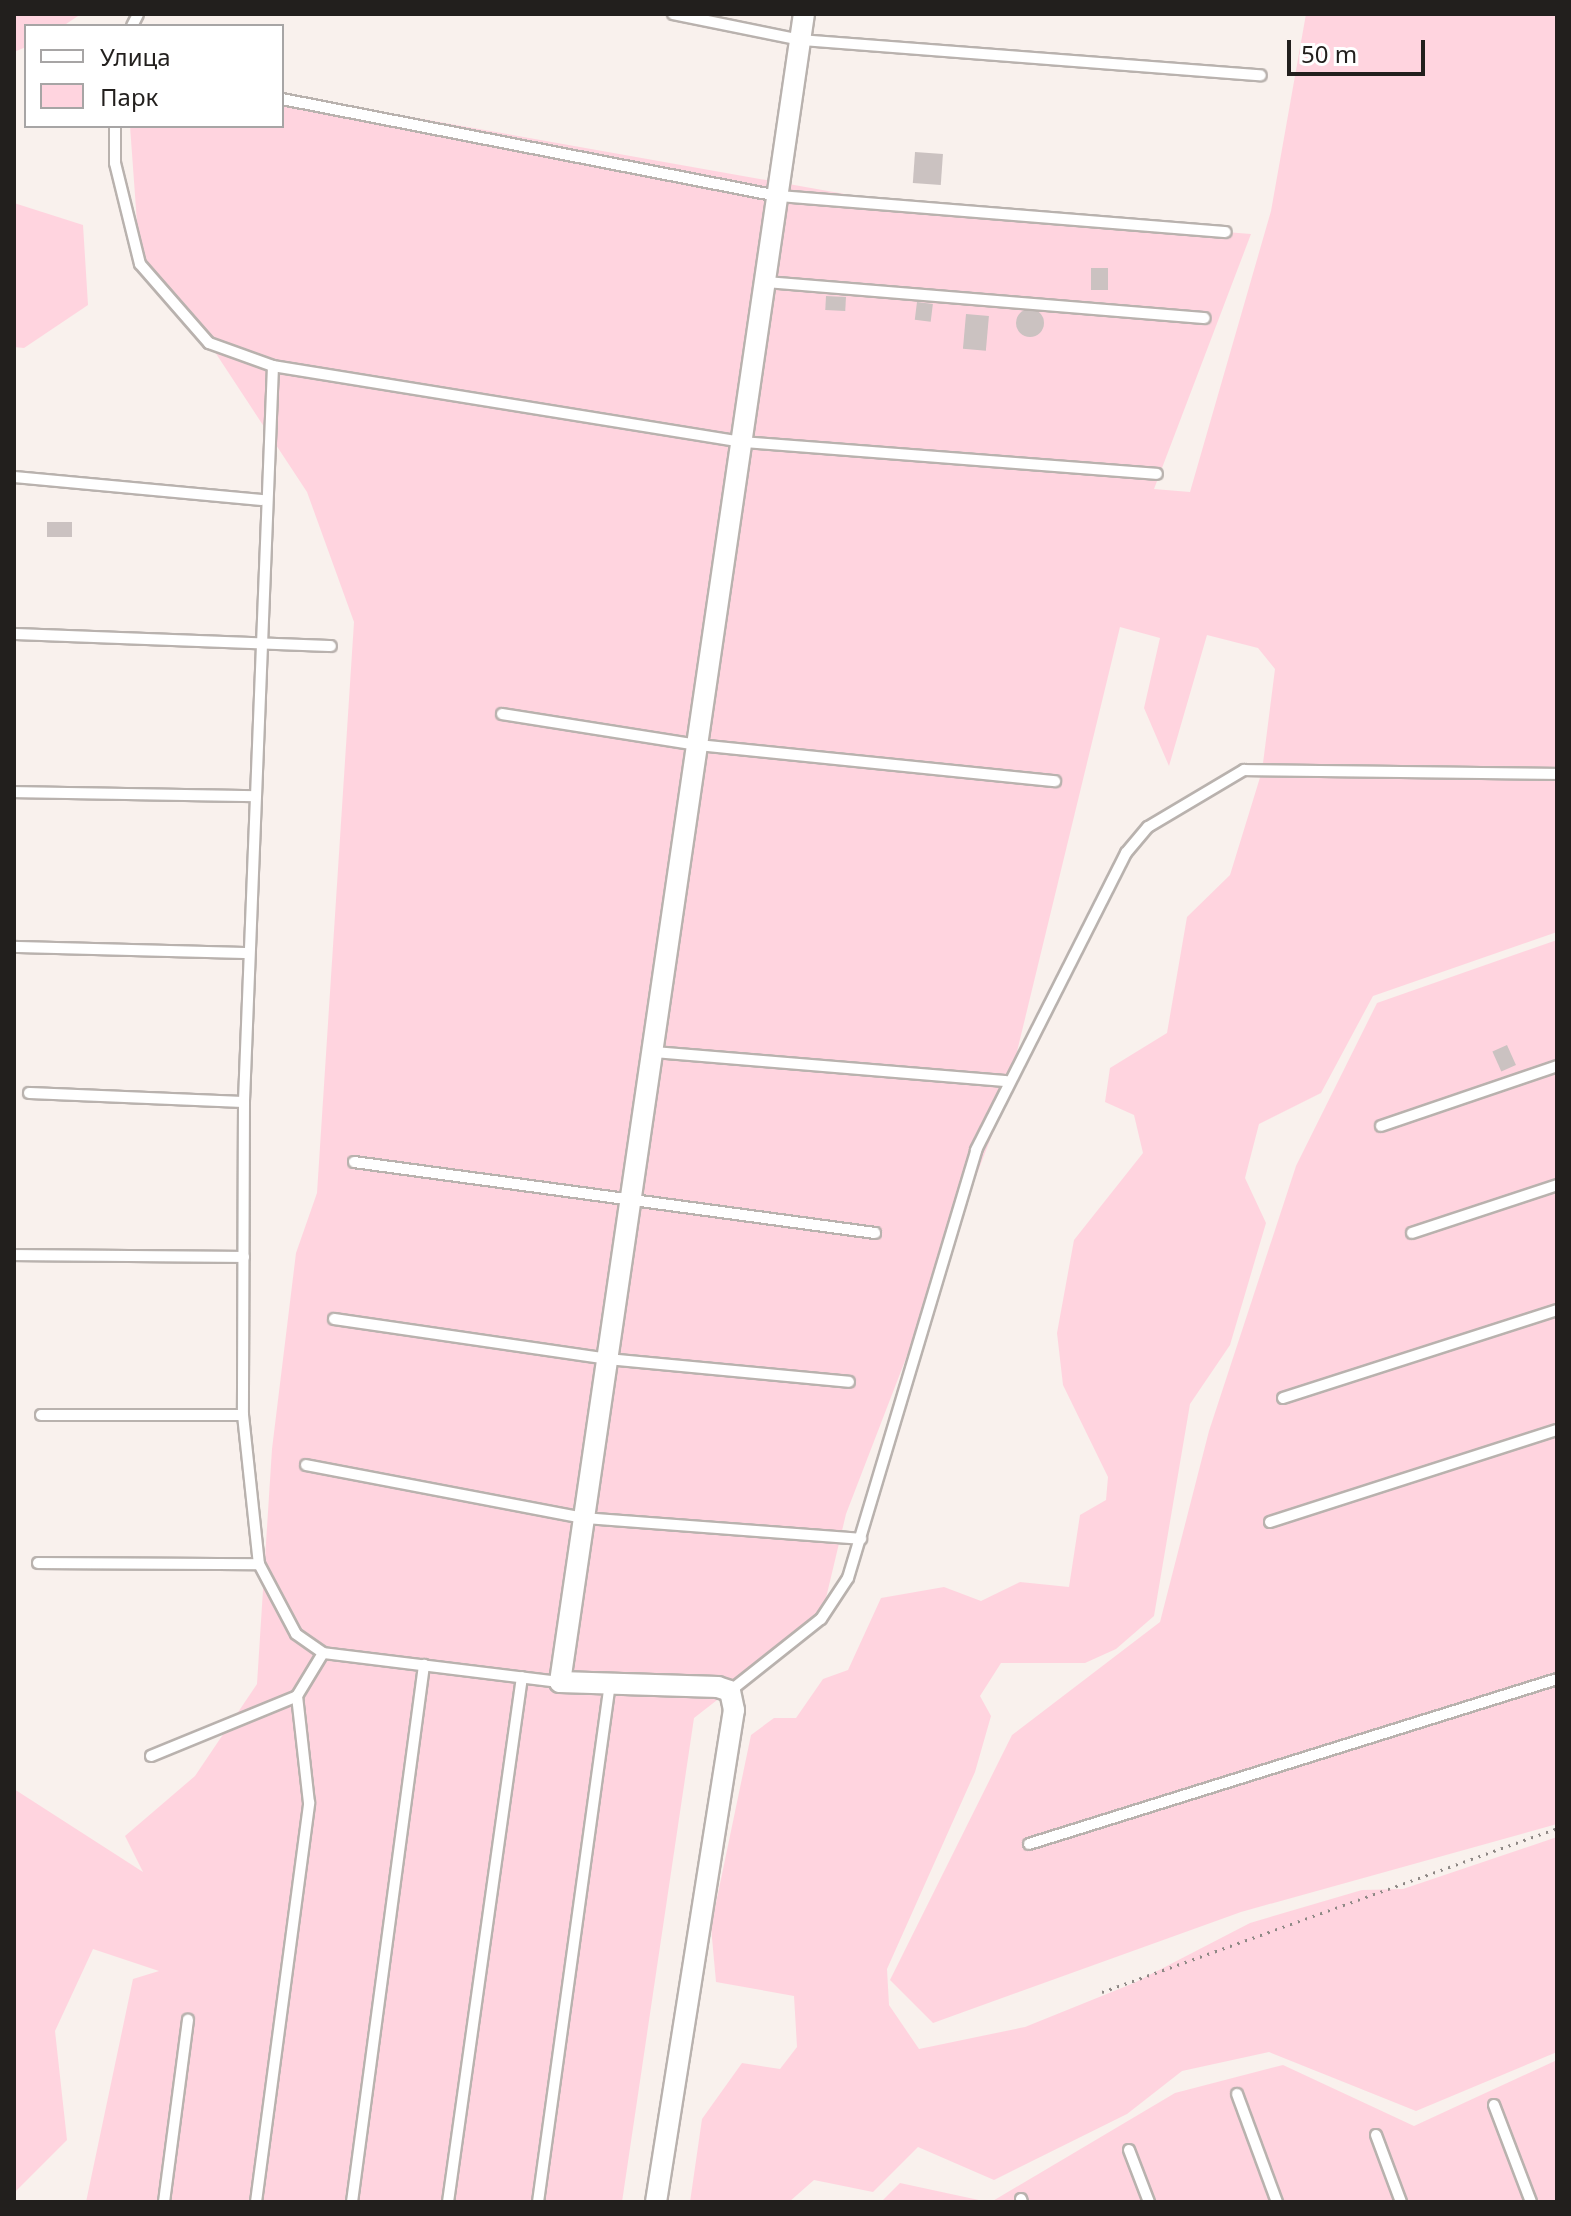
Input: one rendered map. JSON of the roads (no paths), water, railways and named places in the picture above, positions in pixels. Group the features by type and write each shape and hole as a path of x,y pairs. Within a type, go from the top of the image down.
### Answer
{"street":[{"path":"656,2202 734,1710 730,1691 560,1682 804,14"}],"lane":[{"path":"673,14 801,40 1261,75"},
{"path":"284,99 778,196 1226,232"},
{"path":"115,128 115,163 140,264 209,343 273,366 743,442 1157,474"},
{"path":"765,282 1205,318"},
{"path":"273,366 262,500 244,1102 243,1415 259,1564 296,1634 323,1653 560,1682"},
{"path":"14,477 262,500"},
{"path":"14,634 331,646"},
{"path":"502,714 698,745 1055,781"},
{"path":"730,1691 821,1619 848,1578 976,1150 1006,1081 1126,853 1148,827 1211,783 1244,770 1288,768 1557,774"},
{"path":"14,792 253,796"},
{"path":"14,947 249,953"},
{"path":"653,1052 1006,1081"},
{"path":"1381,1126 1557,1066"},
{"path":"29,1093 244,1102"},
{"path":"354,1162 630,1204 875,1233"},
{"path":"1412,1233 1557,1185"},
{"path":"14,1255 244,1257"},
{"path":"1283,1398 1557,1310"},
{"path":"334,1319 607,1359 849,1382"},
{"path":"41,1415 243,1415"},
{"path":"1270,1522 1557,1430"},
{"path":"306,1465 584,1518 861,1539"},
{"path":"38,1563 259,1564"},
{"path":"151,1756 297,1696 323,1653"},
{"path":"352,2202 424,1665"},
{"path":"448,2202 522,1677"},
{"path":"1029,1844 1557,1679"},
{"path":"538,2202 610,1683"},
{"path":"256,2202 309,1803 297,1696"},
{"path":"164,2202 188,2020"},
{"path":"1237,2094 1277,2202"},
{"path":"1494,2105 1531,2202"},
{"path":"1376,2135 1401,2202"},
{"path":"1129,2150 1149,2202"}]}
